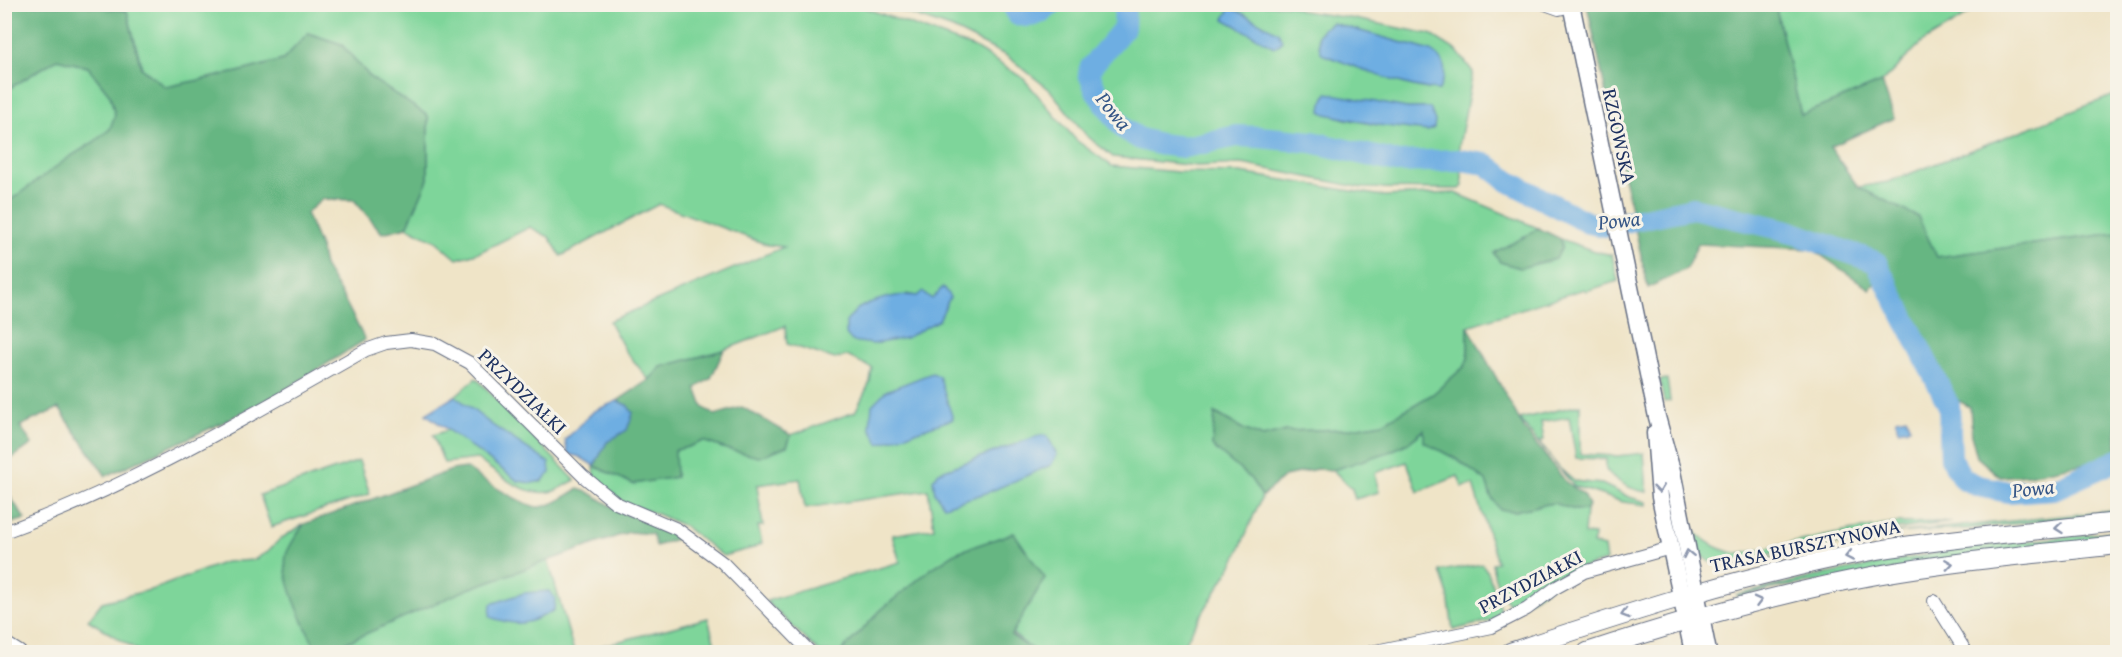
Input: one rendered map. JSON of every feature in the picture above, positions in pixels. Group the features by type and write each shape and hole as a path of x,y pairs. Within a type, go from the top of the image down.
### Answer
{"main road":[{"name":"TRASA BURSZTYNOWA","path":"1510,652 1689,594 1783,570 1879,550 2118,522"},
{"path":"1587,652 1694,618 1778,596 1876,575 2118,545"}],"street":[{"path":"1545,4 1559,9 1571,5"},
{"name":"RZGOWSKA","path":"1571,5 1657,417 1656,462 1673,517"},
{"name":"PRZYDZIAŁKI","path":"4,532 181,454 366,350 386,343 411,340 435,344 470,363 516,412 583,476 616,503 677,529 723,563 810,652"},
{"path":"1673,517 1671,548 1689,594"},
{"path":"1673,517 1694,618 1708,652"},
{"name":"PRZYDZIAŁKI","path":"1371,652 1492,627 1527,609 1555,588 1584,572 1671,548"},
{"path":"1934,601 1966,652"},
{"path":"1693,652 1694,618"},
{"path":"4,642 20,652"}],"green space":[{"path":"5,5 81,5 127,11 141,68 166,87 283,60 308,33 341,44 371,78 428,116 428,179 407,227 382,233 354,200 323,199 306,213 320,247 324,266 365,340 280,393 222,423 106,476 59,408 20,426 32,444 5,463 4,205 68,158 94,142 110,129 115,115 110,95 88,67 57,59 5,91"},
{"path":"81,5 857,5 975,48 1023,78 1076,140 1112,166 1178,172 1240,173 1383,196 1456,193 1538,228 1522,237 1562,247 1561,239 1612,255 1618,281 1586,291 1584,289 1468,326 1468,358 1465,366 1433,394 1383,423 1346,429 1286,431 1263,437 1243,429 1216,413 1212,446 1251,479 1262,496 1235,560 1180,652 1035,652 932,568 881,610 841,652 819,652 766,601 900,562 892,535 934,528 928,490 805,508 800,479 757,485 763,526 758,526 762,543 753,548 723,556 684,526 625,503 595,478 594,466 633,484 676,476 674,450 703,441 726,449 787,446 791,435 855,412 870,382 872,368 847,356 835,359 787,344 785,326 724,350 662,367 649,380 625,350 609,321 784,247 768,245 659,204 561,256 549,237 530,227 480,252 457,259 436,241 407,227 428,179 428,116 371,78 341,44 308,33 283,60 166,87 142,68 127,11","holes":["906,294 945,304 939,320"]},
{"path":"884,5 1291,5 1303,11 1430,34 1457,51 1473,72 1459,146 1463,186 1460,189 1363,188 1242,164 1197,166 1113,157 1086,135 1050,90 1007,56 953,29","holes":["1332,23 1431,51 1439,90 1409,85 1320,51 1318,35","1430,108 1378,125 1345,119 1321,111"]},
{"path":"1587,5 1775,5 1801,115 1882,82 1894,118 1830,147 1858,187 1918,217 1937,257 2117,233 2117,457 2028,475 2000,477 1977,457 1972,438 1970,407 1957,400 1927,348 1887,268 1870,289 1812,249 1698,244 1686,269 1648,288"},
{"path":"1775,5 1981,5 1921,43 1882,82 1801,115"},
{"path":"57,59 88,67 110,95 115,115 110,129 5,205 5,91"},
{"path":"2117,94 2117,233 1937,257 1918,217 1858,187 1888,182"},
{"path":"1538,228 1561,239 1562,247 1556,259 1520,268 1500,262 1494,253"},
{"path":"1468,326 1525,430 1566,482 1584,495 1589,506 1586,510 1575,510 1553,503 1514,511 1500,510 1491,497 1486,481 1456,459 1424,442 1424,430 1408,443 1389,452 1333,470 1317,469 1285,476 1262,496 1251,479 1212,446 1215,413 1263,437 1286,431 1346,429 1383,423 1433,394 1465,366 1468,358"},
{"path":"724,350 711,378 696,388 703,407 715,415 742,407 791,435 787,446 759,457 703,441 675,450 676,477 633,484 594,466 627,405 617,401 649,380 661,367"},
{"path":"476,378 575,480 554,491 544,493 513,484 477,459 444,463 433,435 448,430 518,481 542,482 549,473 549,463 492,425 455,396"},
{"path":"1667,379 1670,401 1664,402 1660,380"},
{"path":"1580,405 1580,454 1617,456 1644,453 1647,492 1624,485 1615,478 1606,470 1606,459 1576,458 1569,417 1541,422 1544,440 1539,442 1553,460 1519,419"},
{"path":"1425,430 1425,442 1456,459 1486,481 1491,497 1514,511 1553,503 1575,510 1586,510 1584,534 1594,535 1593,544 1604,547 1606,561 1577,569 1516,609 1502,595 1494,576 1492,563 1497,562 1473,485 1462,487 1458,476 1418,492 1407,462 1375,473 1379,492 1355,499 1352,489 1333,470 1408,443"},
{"path":"359,461 370,494 271,527 260,495"},
{"path":"466,468 502,491 538,507 548,505 578,489 590,493 621,512 674,533 679,538 656,546 652,534 629,532 468,589 345,643 316,648 295,603 285,565 289,549 304,524 452,470"},
{"path":"1559,468 1574,481 1602,484 1629,497 1647,502 1647,505 1623,502 1574,486"},
{"path":"5,489 25,519 5,525"},
{"path":"2117,509 2117,513 1966,529 1904,532"},
{"path":"1952,522 1873,532 1719,565 1708,561 1701,553 1694,531 1715,547 1740,554 1898,523"},
{"path":"304,524 286,556 288,576 468,589 548,560 574,652 140,652 88,620 102,602 154,589 225,562 254,560 267,552 280,539"},
{"path":"2117,531 2117,537 1781,587 1737,597 1737,595 1822,575 1957,549"},
{"path":"1904,532 1856,540 1874,536"},
{"path":"1014,533 1045,578 1011,635 1035,652 841,652 881,610 932,568 957,552"},
{"path":"1856,540 1725,569 1832,544"},
{"path":"1482,564 1488,572 1502,615 1494,620 1453,630 1448,595 1440,571"},
{"path":"708,618 717,652 578,652"}],"water":[{"path":"1230,9 1278,32 1282,40 1280,44 1274,47 1224,19"},
{"path":"1332,23 1431,51 1441,59 1444,68 1444,78 1439,90 1396,81 1324,55 1320,51 1318,35"},
{"path":"1327,93 1407,108 1430,108 1435,121 1434,128 1428,131 1378,125 1326,114 1321,111"},
{"path":"943,287 950,297 939,320 906,338 873,344 852,341 846,334 846,322 857,309 880,299 917,296 922,292 932,299"},
{"path":"932,373 939,376 953,419 879,444 870,427 872,405 886,391"},
{"path":"455,396 492,425 549,463 550,473 542,481 532,483 518,481 426,414"},
{"path":"617,401 627,405 633,413 627,430 607,442 594,466 580,457 568,454 565,440 594,411"},
{"path":"1906,417 1910,428 1898,430 1896,419"},
{"path":"1047,435 1057,455 1051,465 989,492 944,506 935,493 933,480 939,472 1038,436"},
{"path":"549,591 555,598 554,610 537,619 516,623 490,617 491,604 524,593"}],"waterway":[{"name":"Powa","path":"1012,4 1018,15 1028,16 1040,13 1052,4"},
{"name":"Powa","path":"1125,4 1124,28 1090,68 1089,74 1097,93 1124,129 1140,139 1184,147 1237,136 1259,137 1312,142 1397,162 1460,160 1486,164 1508,181 1588,223 1605,226 1693,208 1785,230 1876,262 1949,406 1951,458 1962,478 1978,486 2008,492 2054,489 2118,460"}]}
